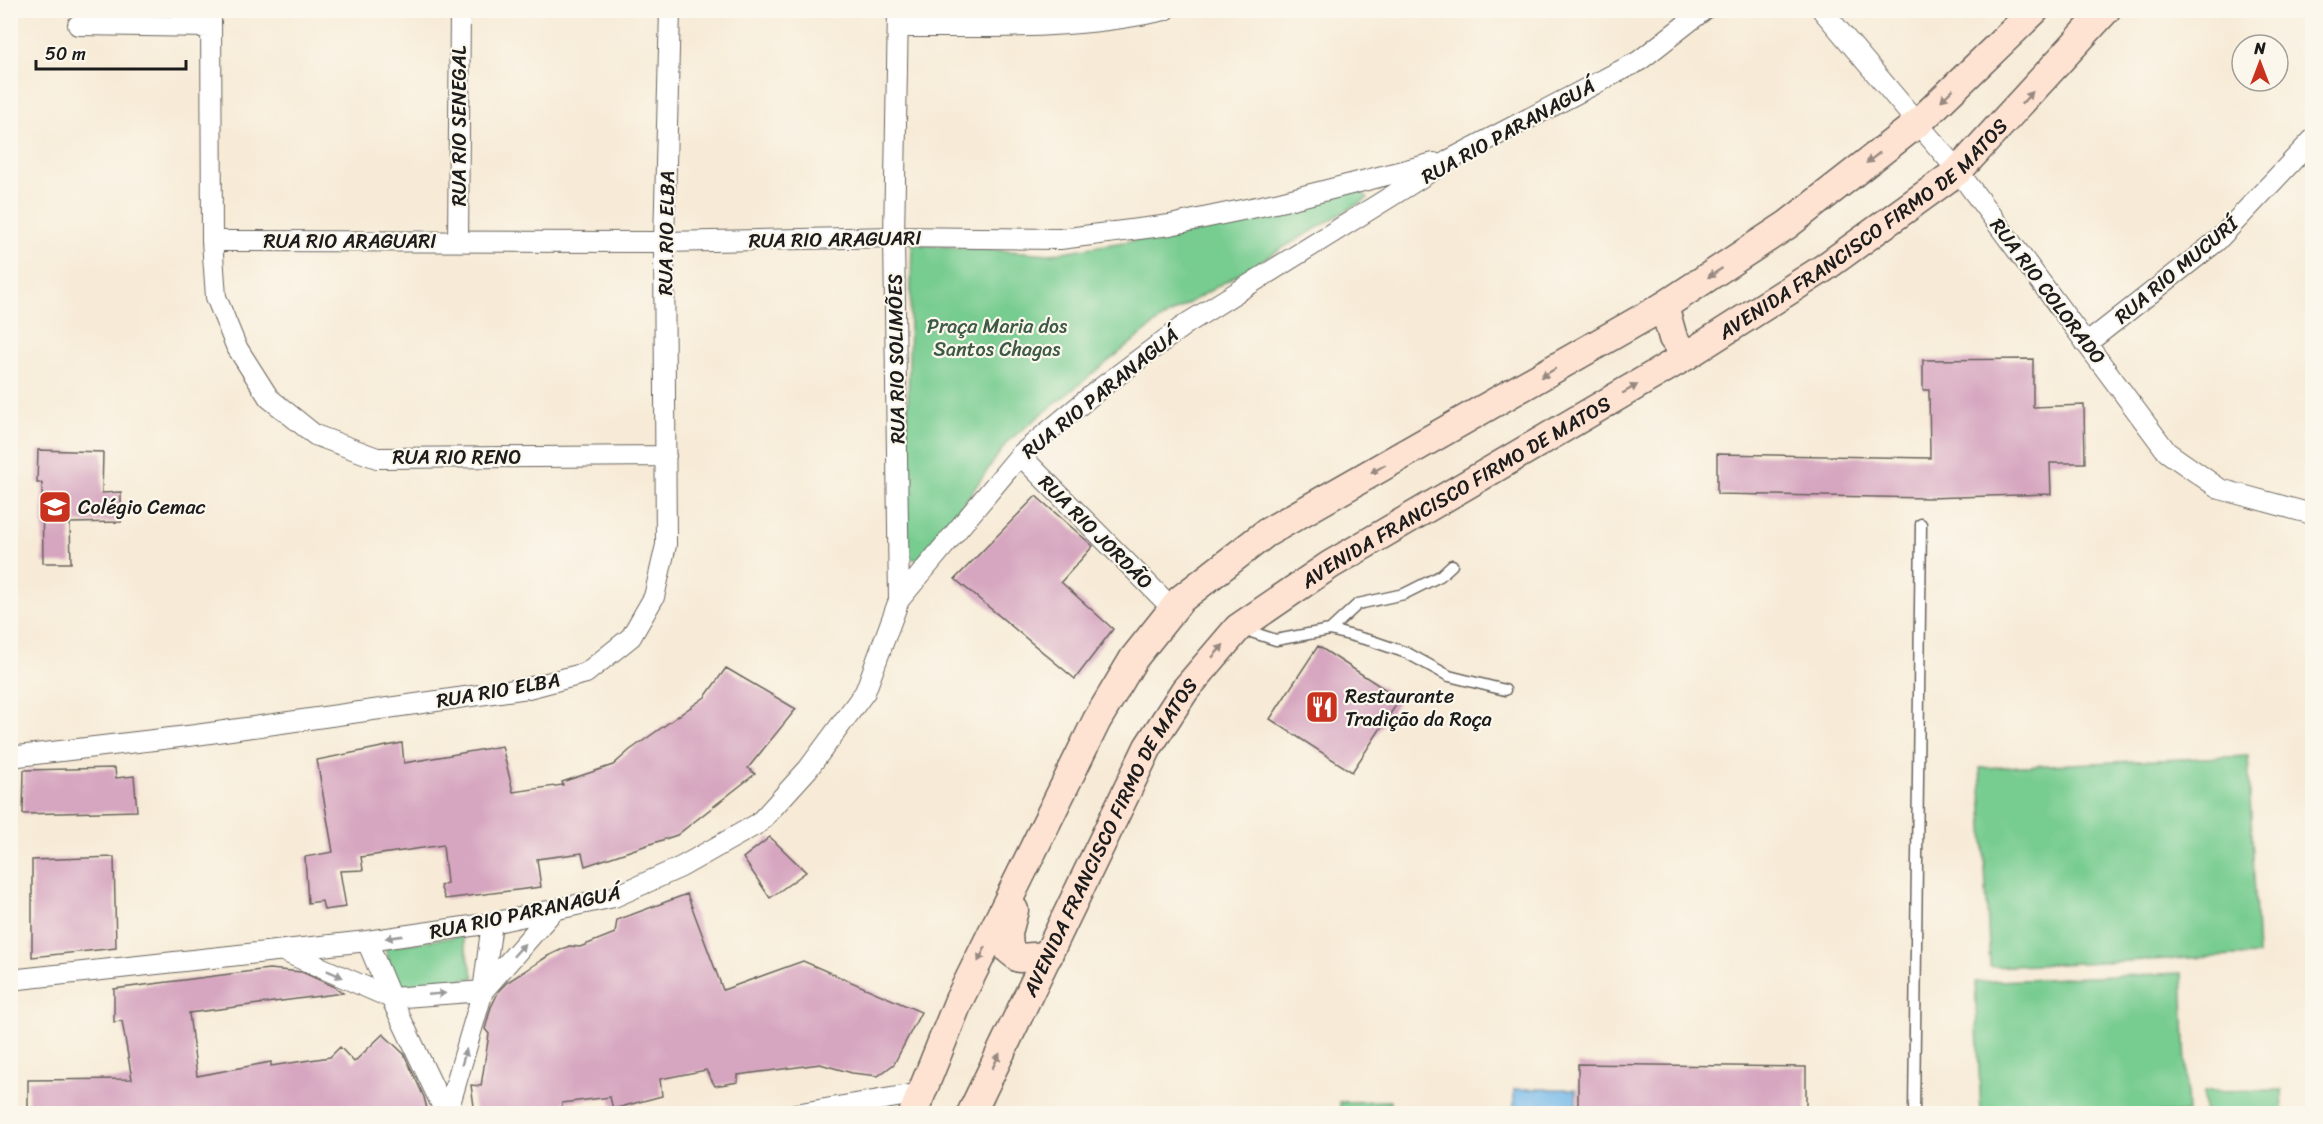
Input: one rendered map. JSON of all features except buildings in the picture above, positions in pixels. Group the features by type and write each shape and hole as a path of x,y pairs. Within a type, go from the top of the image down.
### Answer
{"street":[{"name":"RUA RIO SENEGAL","path":"458,241 460,10"},
{"name":"RUA RIO ELBA","path":"10,757 196,735 528,688 586,673 631,637 654,597 666,545 664,242 670,10"},
{"path":"898,19 1028,27 1134,17 1165,10"},
{"name":"RUA RIO PARANAGUÁ","path":"10,980 367,941 492,923 614,897 681,867 759,823 808,769 865,692 899,600 1020,455 1098,390 1186,324 1451,159 1639,61 1704,10"},
{"name":"RUA RIO COLORADO","path":"1821,10 1959,171 2167,452 2220,489 2312,514"},
{"path":"795,1113 917,1103 959,1000 1097,720 1134,658 1181,599 1266,533 1664,306 1787,225 1919,122 2035,10"},
{"name":"AVENIDA FRANCISCO FIRMO DE MATOS","path":"971,1113 1148,747 1185,690 1238,628 1330,565 1686,356 1824,268 1959,171 2106,10"},
{"path":"78,25 210,19"},
{"name":"RUA RIO RENO","path":"210,19 212,241 216,297 236,346 269,398 315,435 377,458 666,456"},
{"name":"RUA RIO SOLIMÕES","path":"898,19 894,237 899,600"},
{"name":"RUA RIO MUCURÍ","path":"2086,344 2217,242 2313,140"},
{"name":"RUA RIO ARAGUARI","path":"212,241 664,242 894,237 1060,239 1170,225 1280,202 1451,159"},
{"path":"1664,306 1673,338 1686,356"},
{"name":"RUA RIO JORDÃO","path":"1020,455 1173,609"},
{"path":"1027,864 1010,926 1009,950 1019,958 1048,956"},
{"path":"281,950 391,998 483,990 555,909"},
{"path":"446,1113 483,990 492,923"},
{"path":"367,941 391,998 446,1113"}],"lane":[{"path":"2312,514 2313,496"},
{"path":"1914,1113 1921,524"},
{"path":"1330,630 1358,604 1404,594 1440,576 1452,566"},
{"path":"1238,628 1276,640 1330,630 1372,640 1407,653 1449,676 1504,690"}],"green space":[{"name":"Praça Maria dos Santos Chagas","path":"1357,188 1368,198 1160,320 1007,442 924,561 904,557 912,244 1050,254 1185,232"},
{"path":"2248,756 2258,955 1990,967 1980,768"},
{"path":"462,936 474,978 396,989 385,947"},
{"path":"2182,973 2188,1113 1981,1113 1975,982"},
{"path":"2282,1090 2283,1113 2204,1113 2204,1091"},
{"path":"1390,1101 1390,1113 1340,1113 1340,1102"}],"water":[{"path":"1514,1089 1576,1089 1576,1113 1514,1113"}],"place":[{"name":"Colégio Cemac","path":"55,507"},
{"name":"Restaurante Tradição da Roça","path":"1322,707"}]}
